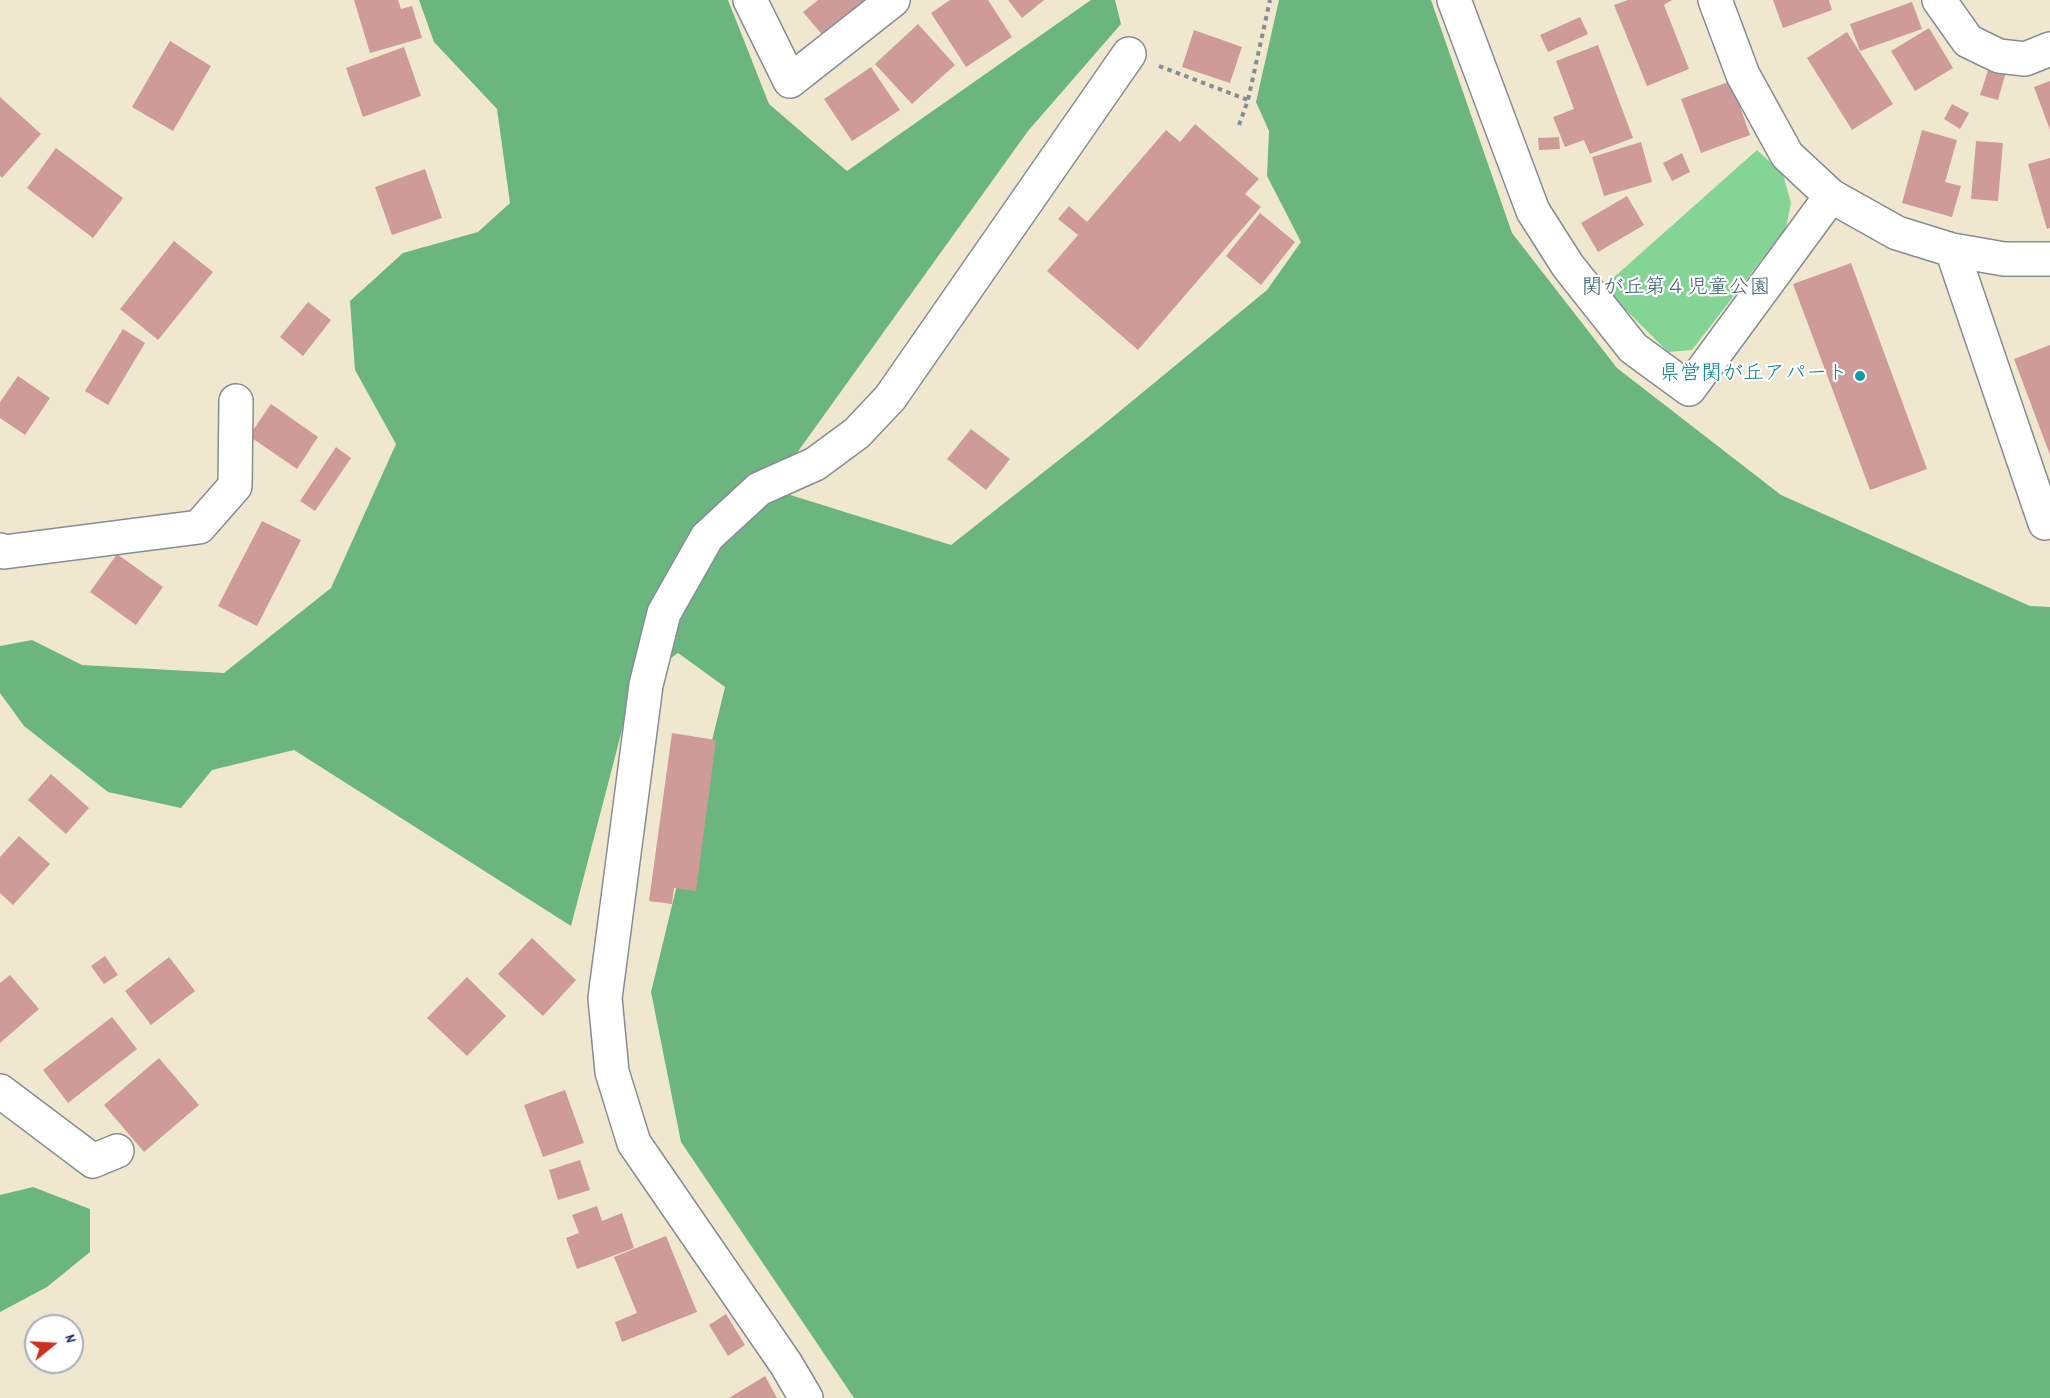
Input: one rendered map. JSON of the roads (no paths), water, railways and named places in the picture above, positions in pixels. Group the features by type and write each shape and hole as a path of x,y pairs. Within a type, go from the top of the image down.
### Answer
{"street":[{"path":"750,0 790,81 893,0"},
{"path":"1454,0 1533,211 1568,266 1633,348 1689,388 1831,196"},
{"path":"1715,0 1743,75 1787,155 1831,196 1897,233 1952,250 2004,259 2050,259"},
{"path":"1939,0 1968,41 1999,56 2025,59 2050,49"},
{"path":"806,1398 786,1364 634,1143 612,1072 605,998 646,685 664,613 707,537 759,489 815,464 857,433 890,398 1129,54"},
{"path":"1952,250 2045,523"},
{"path":"0,550 4,552 199,527 235,486 236,401"},
{"path":"0,1091 93,1161 117,1151"}],"place":[{"name":"県営関が丘アパート","path":"1860,376"}],"park label":[{"name":"関が丘第４児童公園","path":"1676,290"}]}
